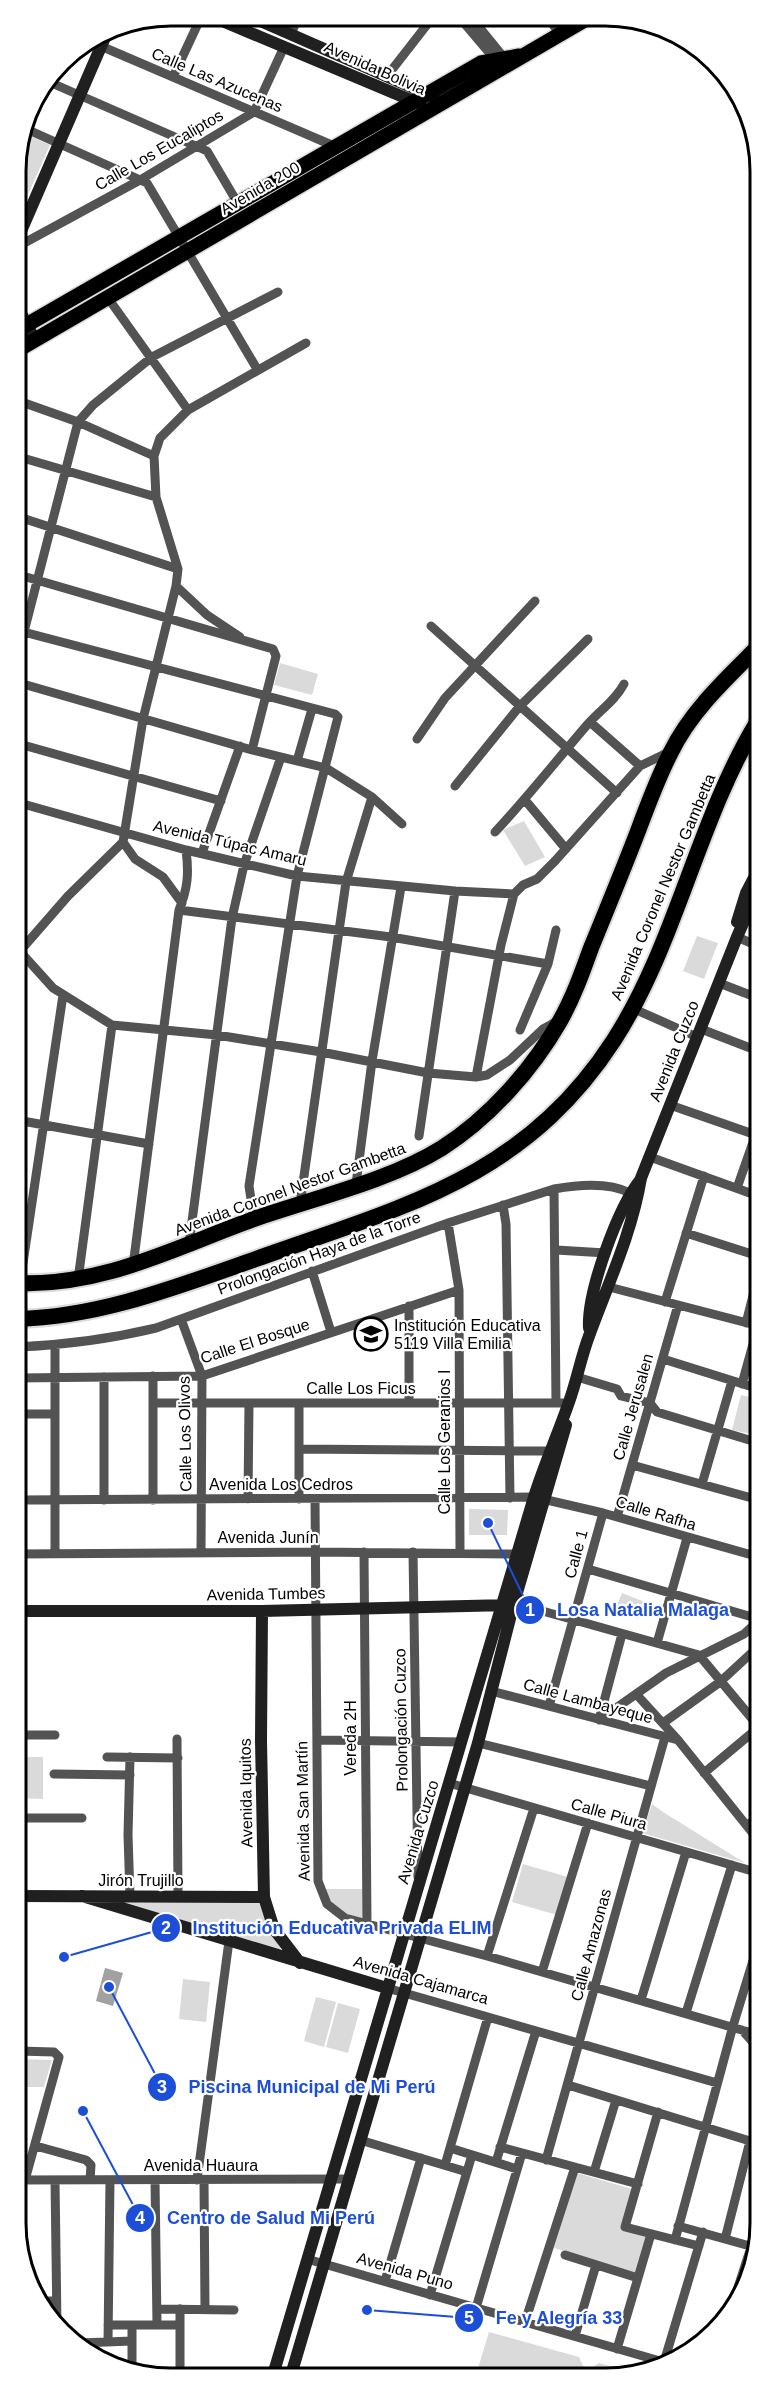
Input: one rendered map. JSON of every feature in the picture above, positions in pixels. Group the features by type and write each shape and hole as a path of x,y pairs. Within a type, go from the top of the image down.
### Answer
{"highway":[{"name":"Avenida Coronel Nestor Gambetta","path":"26,1283 78,1280 133,1266 254,1219 416,1163 444,1147 463,1132 528,1068 561,1020 671,751 695,713 750,656"},
{"name":"Avenida Coronel Nestor Gambetta","path":"26,1318 68,1315 142,1298 388,1213 457,1183 500,1157 549,1118 594,1068 632,1008 663,938 713,810 750,737"}],"main road":[{"name":"Avenida 200","path":"26,345 435,107 507,61 574,26"},
{"name":"Avenida 200","path":"26,325 481,63 507,61"}],"street":[{"path":"173,77 197,26"},
{"name":"Avenida Bolivia","path":"234,26 414,101 435,107"},
{"name":"Avenida Bolivia","path":"273,26 429,94 435,107"},
{"path":"291,34 295,26"},
{"path":"387,76 425,26"},
{"path":"469,26 507,61"},
{"path":"478,26 507,61"},
{"path":"554,26 560,34"},
{"path":"26,221 104,41"},
{"name":"Calle Las Azucenas","path":"99,45 334,146"},
{"path":"254,112 284,47"},
{"path":"54,84 207,151 237,202"},
{"name":"Calle Los Eucaliptos","path":"26,239 140,180 254,112"},
{"path":"31,131 147,183 257,369"},
{"path":"26,613 37,580 78,422 93,405 152,357 278,292"},
{"path":"108,298 188,410"},
{"path":"26,332 35,340"},
{"path":"26,941 123,838 143,719 154,667 176,586 178,569 156,497 154,456 160,438 188,410 306,343"},
{"path":"26,404 78,422 154,456"},
{"path":"26,459 156,497"},
{"path":"26,519 178,569"},
{"path":"26,577 273,649 276,652 252,750"},
{"path":"176,586 207,615 250,644"},
{"path":"417,738 445,698 536,601"},
{"path":"431,626 519,707 617,792"},
{"path":"26,633 335,714 338,717 297,876 249,1186 254,1219"},
{"path":"455,786 519,707 588,639"},
{"path":"495,832 590,722 619,694 624,684"},
{"path":"26,685 252,750 326,768 372,797 402,824"},
{"path":"297,761 312,709"},
{"path":"590,722 640,766"},
{"path":"26,746 220,801"},
{"path":"202,853 240,746"},
{"path":"476,1077 499,956 514,894 523,885 537,879 640,766 671,751"},
{"path":"189,1244 232,918 244,865 280,757"},
{"path":"300,1204 346,882 372,797"},
{"path":"525,800 566,849"},
{"name":"Avenida Túpac Amaru","path":"26,805 123,838 202,853 297,876 346,882 514,894"},
{"path":"123,838 135,860 163,877 180,906 232,918 391,937 548,964"},
{"path":"133,1266 180,906 186,892 189,874 186,850"},
{"path":"356,1184 372,1061 401,886"},
{"name":"Avenida Cuzco","path":"737,937 736,926 750,888"},
{"path":"419,1136 455,891"},
{"name":"Avenida Cuzco","path":"589,1336 588,1318 606,1253 630,1193 641,1178 650,1157 750,909"},
{"path":"520,1030 548,964 556,930"},
{"path":"737,937 750,942"},
{"path":"26,958 53,988 112,1025 217,1035 372,1061 428,1073 476,1077 487,1075 510,1060 543,1029 561,1020"},
{"path":"719,982 750,995"},
{"path":"26,1233 63,995"},
{"path":"632,1008 699,1033 750,1048"},
{"path":"78,1280 112,1025"},
{"path":"670,1106 750,1129"},
{"path":"26,1122 149,1143"},
{"path":"737,1188 750,1152"},
{"path":"650,1157 750,1193"},
{"path":"665,1302 704,1176"},
{"name":"Avenida Cuzco","path":"293,2368 477,1743 514,1604 562,1403 577,1377 589,1336 609,1287 637,1203 641,1178"},
{"name":"Prolongación Haya de la Torre","path":"26,1347 55,1346 128,1335 181,1319 312,1271 554,1189 619,1187 630,1193"},
{"path":"554,1189 562,1403"},
{"path":"504,1205 510,1498"},
{"name":"Calle Los Geranios I","path":"448,1224 459,1290 460,1552"},
{"path":"686,1233 749,1253"},
{"path":"556,1250 606,1253"},
{"path":"312,1271 331,1332"},
{"path":"609,1287 747,1323 749,1313"},
{"name":"Calle El Bosque","path":"26,1378 202,1376 459,1290"},
{"name":"Calle Jerusalen","path":"617,1517 678,1305"},
{"path":"409,1306 409,1403"},
{"name":"Calle Los Olivos","path":"181,1319 202,1376 201,1553"},
{"path":"55,1346 55,1554"},
{"path":"742,1384 749,1357"},
{"path":"663,1359 749,1386"},
{"path":"153,1376 153,1500"},
{"path":"104,1377 104,1500"},
{"path":"577,1377 617,1389 621,1395 650,1403 657,1412 749,1440"},
{"path":"702,1484 732,1381"},
{"name":"Calle Los Ficus","path":"153,1403 562,1403"},
{"path":"248,1499 249,1403"},
{"path":"299,1403 299,1499"},
{"name":"Avenida Cuzco","path":"275,2368 501,1607 518,1554 564,1434 562,1403"},
{"path":"26,1414 55,1414"},
{"path":"299,1449 549,1451"},
{"path":"632,1465 749,1497"},
{"name":"Avenida Los Cedros","path":"26,1500 539,1498"},
{"name":"Calle Rafha","path":"539,1498 603,1513 749,1554"},
{"name":"Avenida San Martín","path":"315,1499 319,1888 327,1904 338,1914 367,1924 488,1956 749,2032"},
{"name":"Calle 1","path":"549,1706 603,1513"},
{"path":"657,1643 687,1538"},
{"name":"Vereda 2H","path":"364,1552 367,1924"},
{"name":"Prolongación Cuzco","path":"413,1552 418,1887"},
{"name":"Avenida Junín","path":"26,1554 460,1552 518,1554"},
{"path":"588,1569 749,1616"},
{"path":"514,1604 699,1655 749,1716"},
{"name":"Avenida Tumbes","path":"26,1611 262,1611 501,1607 514,1604"},
{"name":"Avenida Iquitos","path":"262,1611 261,1740 264,1898 274,1929 300,1963"},
{"path":"599,1720 666,1673 744,1634 749,1629"},
{"path":"599,1720 622,1634"},
{"path":"663,1724 720,1682 749,1655"},
{"name":"Calle Lambayeque","path":"491,1691 678,1740"},
{"path":"637,1695 678,1740 749,1829"},
{"path":"26,1735 55,1735"},
{"path":"704,1773 749,1735"},
{"name":"Calle Amazonas","path":"546,2160 596,1989 665,1737"},
{"path":"177,1739 178,1897"},
{"path":"317,1740 462,1742"},
{"path":"477,1743 651,1786"},
{"path":"107,1757 178,1758"},
{"path":"130,1757 130,1896"},
{"path":"54,1774 130,1775"},
{"name":"Calle Piura","path":"449,1784 749,1870"},
{"path":"488,1956 534,1808"},
{"path":"26,1818 82,1818"},
{"path":"542,1972 588,1823"},
{"path":"640,2000 686,1852"},
{"path":"686,2013 732,1865"},
{"name":"Jirón Trujillo","path":"26,1896 264,1898"},
{"name":"Avenida Cajamarca","path":"82,1896 300,1963 717,2083"},
{"path":"204,2309 201,2180 229,1941"},
{"path":"675,2240 717,2083 736,2028 749,1978"},
{"path":"445,2165 488,2017"},
{"path":"736,2028 749,2040"},
{"path":"496,2162 536,2031"},
{"path":"26,2051 54,2052 59,2057 36,2146 26,2169"},
{"path":"568,2085 749,2141"},
{"path":"594,2172 616,2100"},
{"path":"658,2112 626,2227 699,2246"},
{"path":"360,2140 467,2172"},
{"path":"725,2239 749,2145"},
{"path":"36,2146 86,2160 91,2169 90,2180"},
{"path":"500,2147 638,2184"},
{"path":"450,2148 517,2169"},
{"path":"476,2308 522,2153"},
{"path":"430,2295 472,2155"},
{"path":"385,2281 421,2158"},
{"path":"525,2322 575,2167"},
{"name":"Avenida Huaura","path":"26,2180 348,2179"},
{"path":"55,2180 56,2313"},
{"path":"108,2342 110,2180"},
{"path":"154,2180 156,2325"},
{"path":"678,2226 748,2245"},
{"path":"668,2353 703,2232"},
{"path":"616,2349 651,2234"},
{"path":"565,2255 638,2278"},
{"name":"Avenida Puno","path":"307,2259 652,2359"},
{"path":"575,2336 596,2265"},
{"path":"49,2301 56,2301"},
{"path":"157,2308 234,2310"},
{"path":"180,2309 180,2368"},
{"path":"108,2325 180,2325"},
{"path":"132,2325 132,2362"},
{"path":"91,2343 132,2341"}],"shaded area":[{"path":"30,136 50,145 26,199 26,161"},
{"path":"280,663 318,674 312,695 274,685"},
{"path":"524,821 545,857 525,866 503,830"},
{"path":"697,936 718,943 704,979 683,971"},
{"path":"741,1395 749,1397 749,1434 732,1430"},
{"path":"469,1509 508,1510 507,1535 469,1535"},
{"path":"622,1593 645,1602 638,1619 615,1610"},
{"path":"26,1757 43,1757 43,1799 26,1798"},
{"path":"652,1804 663,1812 745,1863 642,1833"},
{"path":"523,1864 568,1877 557,1915 512,1902"},
{"path":"323,1889 363,1889 364,1919 349,1915 334,1907"},
{"path":"113,1898 258,1899 282,1946 279,1950 112,1903"},
{"path":"105,1968 123,1973 113,2006 96,2001"},
{"path":"183,1979 210,1982 206,2022 179,2019"},
{"path":"316,1997 336,2002 324,2047 304,2041"},
{"path":"338,2003 360,2009 348,2053 326,2047"},
{"path":"26,2059 52,2060 44,2087 26,2087"},
{"path":"577,2173 632,2189 623,2227 647,2236 636,2273 554,2248"},
{"path":"489,2332 579,2357 583,2366 588,2368 478,2368"},
{"path":"599,2363 613,2367 592,2368"}],"place":[{"name":"Institución Educativa 5119 Villa Emilia","path":"371,1334"},
{"name":"Losa Natalia Malaga","path":"488,1523"},
{"name":"Institución Educativa Privada ELIM","path":"64,1957"},
{"name":"Piscina Municipal de Mi Perú","path":"109,1987"},
{"name":"Centro de Salud Mi Perú","path":"83,2111"},
{"name":"Fe y Alegría 33","path":"367,2310"}]}
